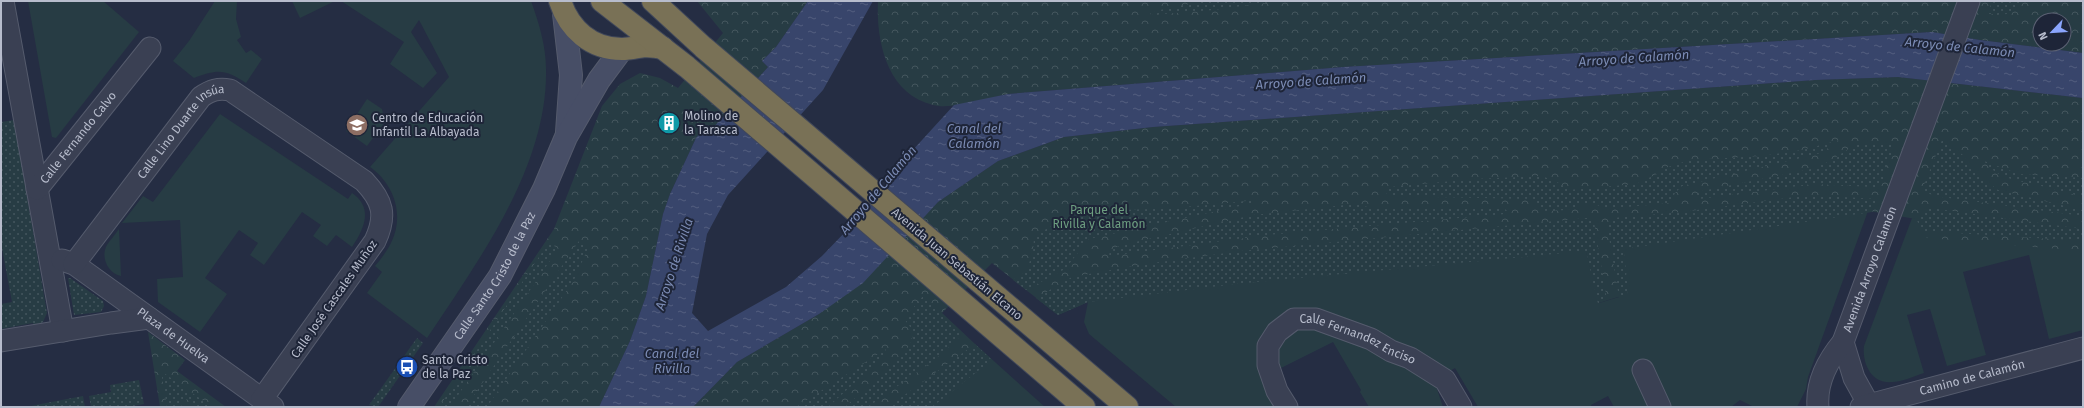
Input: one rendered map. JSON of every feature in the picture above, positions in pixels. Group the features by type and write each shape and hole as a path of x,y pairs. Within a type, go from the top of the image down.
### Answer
{"highway":[{"name":"Avenida Juan Sebastián Elcano","path":"602,1 637,30 687,67 1084,407"},
{"name":"Avenida Juan Sebastián Elcano","path":"653,1 703,47 1025,322 1127,407"},
{"path":"622,49 637,30 653,1"},
{"path":"669,1 680,26"},
{"path":"562,5 574,29 587,40 605,46 622,49 646,46 662,48"}],"street":[{"path":"3,1 37,189"},
{"name":"Avenida Arroyo Calamón","path":"1818,407 1817,400 1825,370 1833,354 1842,342 1969,1"},
{"path":"562,5 571,75 566,137"},
{"name":"Calle Fernando Calvo","path":"63,331 37,189 150,48"},
{"path":"566,137 599,80 622,49"},
{"name":"Calle Lino Duarte Insúa","path":"74,264 201,97 211,90 220,88 230,90 364,181 374,192"},
{"name":"Calle Santo Cristo de la Paz","path":"409,407 500,276 544,189 566,137"},
{"name":"Calle José Cascales Muñoz","path":"268,403 375,240 382,226 382,208 374,192"},
{"path":"50,256 74,264"},
{"name":"Plaza de Huelva","path":"74,264 268,403"},
{"path":"1,341 149,318"},
{"name":"Calle Fernandez Enciso","path":"1287,407 1277,391 1268,365 1268,346 1277,332 1294,319 1316,320 1371,339 1391,351 1410,358 1445,380 1461,407"},
{"name":"Avenida Arroyo Calamón","path":"1842,342 1865,406"},
{"name":"Camino de Calamón","path":"1865,406 2083,348"},
{"path":"1643,370 1660,407"}],"green space":[{"path":"28,1 103,1 139,32 56,138 52,137"},
{"path":"215,1 237,1 236,19 241,37 237,40 246,53 251,50 262,59 246,83 239,78 221,72 209,73 194,78 173,61 189,41"},
{"path":"292,1 335,1 300,18"},
{"path":"341,1 531,1 542,35 546,69 544,105 536,141 523,176 507,211 488,244 427,338 367,293 382,272 375,266 391,243 397,222 397,211 391,191 378,174 370,167 449,77 419,20 411,32 437,73 423,88 390,64 404,42"},
{"path":"697,1 808,1 776,47 762,61 768,67 712,129 707,125 696,138 670,194 663,214 646,296 630,341 599,407 434,407 554,229 602,106 620,84 640,73 660,78 678,88 723,33"},
{"path":"878,1 2083,1 2083,53 2072,52 2072,12 2032,12 2032,47 1932,32 1343,67 1008,94 950,106 933,105 917,99 905,90 895,78 888,64 882,49 879,33"},
{"path":"1205,1 1279,1 1213,10 1151,15 1150,12"},
{"path":"1992,1 2024,1 2016,10 2008,14 1988,14"},
{"name":"Parque del Rivilla y Calamón","path":"1898,77 2083,98 2083,251 1927,238 1916,219 1869,211 1624,249 1628,294 1598,303 1586,251 1236,284 1088,302 1058,315 992,263 942,313 992,360 932,407 693,407 737,362 819,314 938,202 998,161 1064,137 1153,127 1815,80"},
{"path":"367,99 382,109 385,122 367,146 346,131"},
{"path":"220,114 348,199 352,193 363,205 365,219 360,233 352,247 336,235 327,246 313,236 321,225 302,212 264,265 250,255 258,243 239,230 205,278 227,294 200,332 158,302 157,279 183,277 180,220 122,223 143,196 153,202"},
{"path":"14,120 47,313 43,322 34,327 33,323 1,329 1,304 12,302 1,243 1,122"},
{"path":"1840,140 1821,153 1682,186 1675,193 1670,203 1606,209 1595,204 1581,205 1567,210 1543,211 1539,204 1531,199 1388,196 1385,190 1390,187 1473,179 1542,176 1559,183 1568,190 1636,184 1657,174 1665,168 1690,160 1762,156 1802,150"},
{"path":"1942,140 1963,155 1971,169 1998,190 2082,210 2083,216 1934,196 1922,190"},
{"path":"1855,145 1894,145 1880,189 1872,187 1813,184 1700,199 1696,198 1697,194 1702,191 1811,169 1828,162"},
{"path":"1984,161 2019,174 2083,178 2083,197 2012,179 1997,173"},
{"path":"1810,195 1872,212 1868,211 1808,377 1806,389 1797,407 1754,407 1740,400 1731,407 1614,407 1608,396 1591,405 1592,407 1478,407 1455,368 1434,380 1443,407 1369,407 1360,392 1361,390 1333,342 1281,368 1277,374 1276,407 1176,407 1089,334 1084,322 1088,302 1058,315 1036,298 1051,288 1587,218 1586,251 1599,303 1619,297 1612,250"},
{"path":"1810,195 1877,199 1872,212 1624,249 1628,294 1619,297 1607,225 1613,218 1682,212"},
{"path":"1256,200 1249,204 1089,239 1065,269 1026,290 1013,280 1027,270 1033,251 1034,238 1048,228 1064,221 1099,212 1182,207"},
{"path":"1354,204 1368,207 1505,209 1507,211 1505,214 1268,235 1109,256 1110,250 1122,245 1253,215"},
{"path":"1930,208 2083,229 2083,241 1923,231 1916,219"},
{"path":"1587,218 1594,222 1607,300 1598,303 1586,251 1236,284 1088,302 1058,315 1036,298 1072,277 1145,264 1241,251"},
{"path":"1912,218 2083,229 2083,330 2049,339 2029,255 1963,272 1986,355 1947,366 1930,309 1907,315 1924,373 1896,382 1885,382 1878,380 1869,371 1866,365 1864,346"},
{"path":"119,229 121,276 112,272 106,264 104,254 107,245"},
{"path":"579,241 589,246 574,280 487,407 466,407"},
{"path":"549,242 558,249 450,407 439,407"},
{"path":"68,278 103,301 104,306 101,312 74,315"},
{"path":"923,296 964,334 933,361 868,407 845,407 883,374 909,346 912,339 912,333 911,328 904,319"},
{"path":"148,332 185,360 177,371 226,407 160,407"},
{"path":"417,338 423,343 378,407 369,405"},
{"path":"975,344 1045,407 888,407"},
{"path":"975,344 992,360 932,407 888,407"},
{"path":"886,349 883,357 828,407 796,407"},
{"path":"161,371 212,407 199,407 187,399 180,407 167,407"},
{"path":"139,380 144,404 128,407 91,407 89,396 111,392 110,385"},
{"path":"83,396 85,407 25,407"}],"water":[{"name":"Canal del Calamón","path":"808,1 873,1 823,90 728,195 707,234 692,313 708,331 786,287 822,256 849,228 897,173 912,151 954,105 1008,94 1343,67 1932,32 2032,47 2032,52 2083,53 2083,98 1898,77 1815,80 1153,127 1064,137 998,161 938,202 863,283 819,314 737,362 693,407 599,407 630,341 646,296 663,214 670,194 696,138 707,125 712,129 768,67 762,61 776,47"}],"place":[{"name":"Molino de la Tarasca","path":"669,123"},
{"name":"Centro de Educación Infantil La Albayada","path":"357,125"},
{"name":"Santo Cristo de la Paz","path":"407,367"}],"water label":[{"name":"Arroyo de Calamón","path":"1960,47"},
{"name":"Arroyo de Calamón","path":"1634,58"},
{"name":"Arroyo de Calamón","path":"1311,81"},
{"name":"Arroyo de Calamón","path":"878,190"},
{"name":"Arroyo de Rivilla","path":"674,264"},
{"name":"Canal del Rivilla","path":"672,360"}]}
